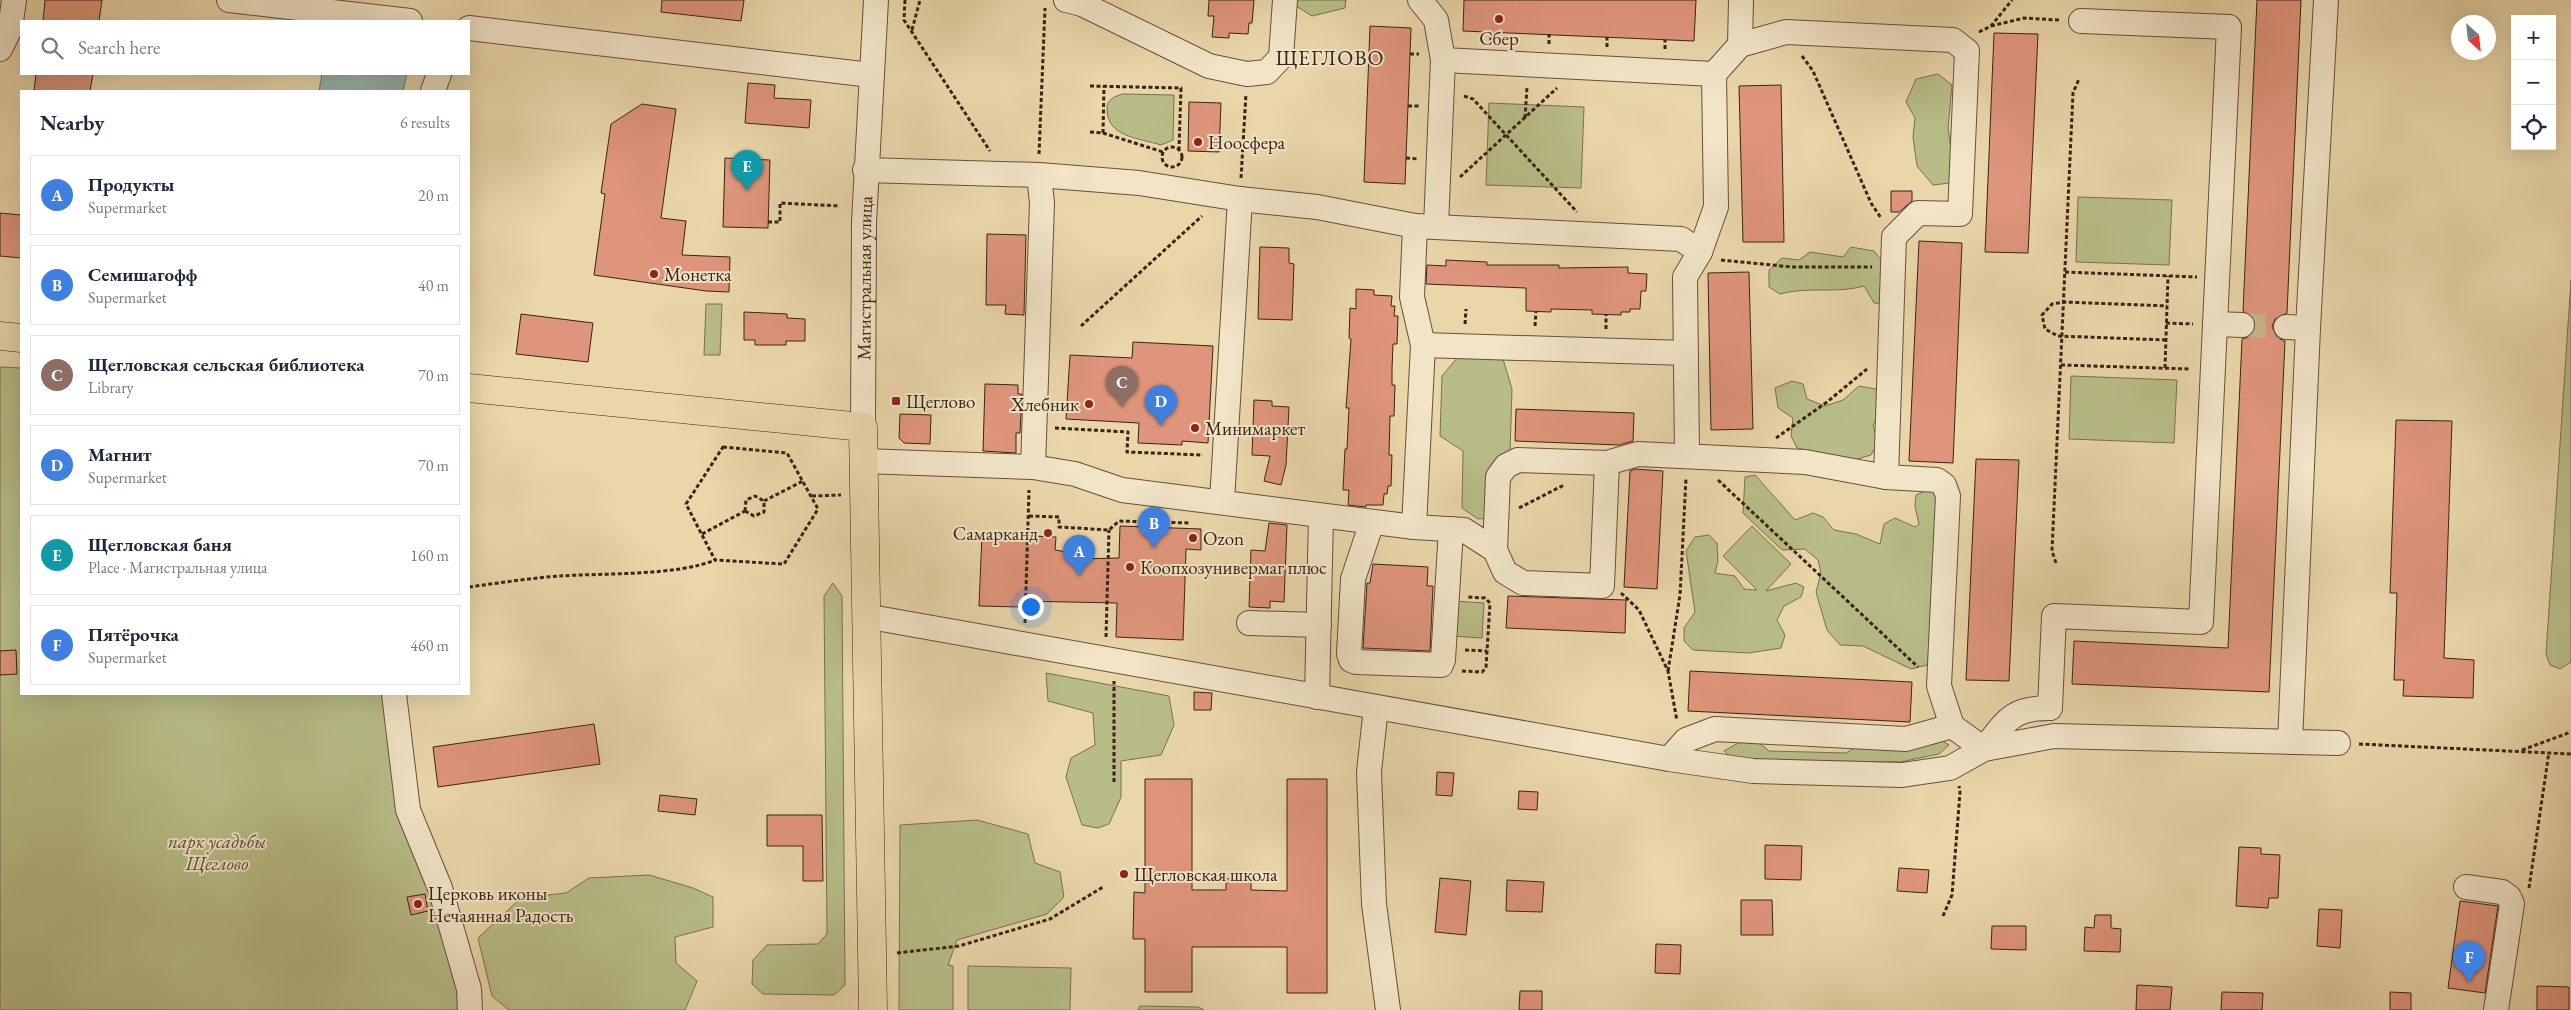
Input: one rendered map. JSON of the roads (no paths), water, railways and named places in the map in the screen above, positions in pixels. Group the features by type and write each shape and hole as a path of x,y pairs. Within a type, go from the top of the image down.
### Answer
{"main road":[{"path":"0,336 20,338"},
{"path":"470,388 863,428"},
{"name":"Магистральная улица","path":"863,428 873,1010"}],"street":[{"path":"0,49 10,29 14,0"},
{"path":"229,0 401,20"},
{"name":"Магистральная улица","path":"863,428 866,170 876,0"},
{"path":"1066,0 1082,4 1209,66 1247,74 1267,72 1281,57 1285,0"},
{"path":"1414,527 1423,345 1412,297 1426,226 1438,197 1443,60 1436,20 1420,0"},
{"path":"1740,45 1741,0"},
{"path":"2290,742 2297,328 2326,0"},
{"path":"1984,749 2009,717 2028,708 2050,708 2054,616 2201,622 2230,27 2081,21"},
{"path":"470,28 871,75"},
{"path":"470,42 493,31"},
{"path":"1687,456 1685,277 1700,252 1716,207 1714,74 1740,45 1786,32 1953,40 1967,51 1960,214 1918,213 1894,238 1886,477"},
{"path":"1443,60 1714,74"},
{"path":"433,90 439,75"},
{"path":"866,170 1039,175 1140,183 1231,198 1317,207 1426,226 1681,239 1700,252"},
{"path":"1032,467 1042,203 1039,175"},
{"path":"1222,501 1225,456 1231,198"},
{"path":"2215,324 2242,325"},
{"path":"1423,345 1686,353"},
{"path":"1607,463 1602,586 1522,583 1504,572 1495,550 1498,477 1506,466 1518,460 1607,463 1638,454 1805,462 1886,477 1937,480 1944,485 1948,496 1939,686 1952,726 1984,749"},
{"path":"863,461 1032,467 1076,474 1122,490 1222,501 1321,516 1414,527 1464,530 1495,550"},
{"path":"1317,697 1321,516"},
{"path":"1372,522 1352,579 1351,660 1426,666 1441,665 1443,660 1450,529"},
{"path":"865,616 1669,759 1753,771 1902,775 1950,768 1984,749 2054,736 2338,744"},
{"path":"1249,623 1319,625"},
{"path":"394,695 408,810 440,888 469,988 470,1010"},
{"path":"1376,707 1369,772 1374,904 1388,1010"},
{"path":"1669,759 1686,740 1715,729 1906,739 1952,726"},
{"path":"2466,887 2502,892 2509,897 2512,904 2496,1010"}],"water":[{"path":"322,75 407,75 403,90 319,90"}],"tunnel":[{"path":"2242,325 2286,327"}],"place":[{"name":"Сбер","path":"1499,19"},
{"name":"Ноосфера","path":"1198,142"},
{"name":"Щегловская баня","path":"747,191"},
{"name":"Монетка","path":"654,274"},
{"name":"Щеглово","path":"896,401"},
{"name":"Хлебник","path":"1089,404"},
{"name":"Щегловская сельская библиотека","path":"1122,407"},
{"name":"Магнит","path":"1161,426"},
{"name":"Минимаркет","path":"1195,428"},
{"name":"Самарканд","path":"1048,533"},
{"name":"Ozon","path":"1193,538"},
{"name":"Семишагофф","path":"1154,548"},
{"name":"Коопхозунивермаг плюс","path":"1130,567"},
{"name":"Продукты","path":"1079,576"},
{"name":"Щегловская школа","path":"1124,874"},
{"name":"Церковь иконы Нечаянная Радость","path":"418,904"},
{"name":"Пятёрочка","path":"2469,982"}],"district":[{"name":"ЩЕГЛОВО","path":"1330,57"}],"park label":[{"name":"парк усадьбы Щеглово","path":"217,852"}]}
